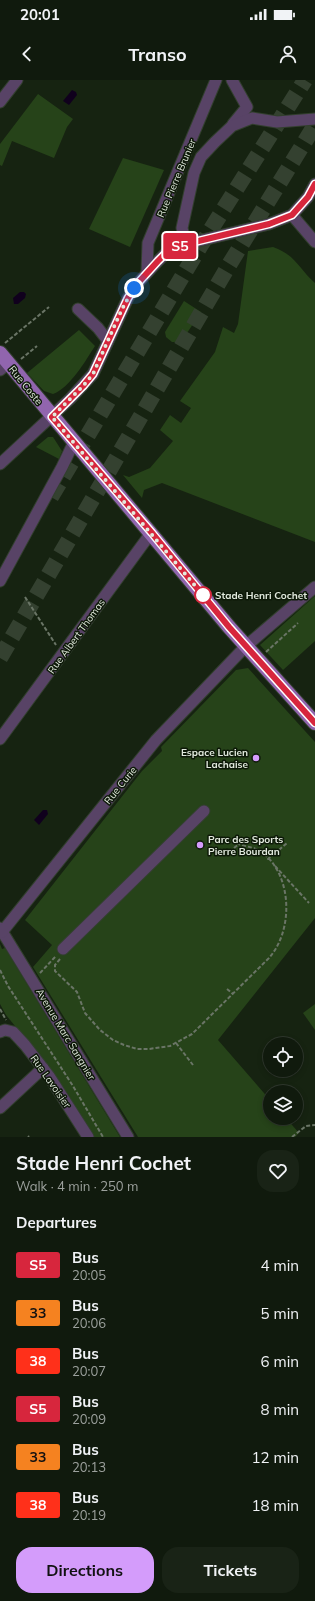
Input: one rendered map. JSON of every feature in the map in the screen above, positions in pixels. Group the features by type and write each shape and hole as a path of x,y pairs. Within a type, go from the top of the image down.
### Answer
{"main road":[{"name":"Rue Coste","path":"5,360 246,646 315,723"}],"street":[{"path":"0,102 17,80"},
{"name":"Rue Pierre Brunier","path":"147,272 148,243 216,80"},
{"path":"186,244 182,228 194,173 201,157 232,126 247,108 232,80"},
{"path":"232,126 252,118 277,122 314,116"},
{"path":"0,464 52,417 93,374 128,298 147,272 166,253 186,244 269,224 292,215 308,197 315,184"},
{"path":"292,215 315,242"},
{"path":"78,309 98,328 108,341"},
{"path":"0,581 74,442"},
{"name":"Rue Albert Thomas","path":"0,739 152,533"},
{"name":"Rue Curie","path":"1,930 156,740 246,646 315,588"},
{"path":"62,953 204,811"},
{"name":"Avenue Marc Sangnier","path":"1,930 128,1137"},
{"name":"Rue Lavoisier","path":"4,1031 15,1034 43,1068 88,1137"},
{"path":"0,1108 43,1068"}],"path":[{"path":"5,360 49,307"},
{"path":"5,360 37,346"},
{"path":"25,597 62,655"},
{"path":"265,653 298,623"},
{"path":"234,842 259,850 309,903"},
{"path":"279,850 287,843"},
{"path":"234,848 239,844"},
{"path":"268,858 276,852"},
{"path":"62,953 55,965 55,971 77,992 85,1013 104,1034 124,1045 143,1049 159,1048 176,1043 197,1030 275,951 283,933 286,915 285,899 280,879 268,858"},
{"path":"33,980 62,953"},
{"path":"0,970 8,986 73,1086 103,1137"},
{"path":"227,989 232,994"},
{"path":"176,1043 193,1066"},
{"path":"292,1137 306,1126 315,1125"}],"green space":[{"path":"38,94 73,119 67,127 54,158 12,141 2,166 0,165 0,144"},
{"path":"123,158 164,170 130,247 89,229"},
{"path":"273,247 281,250 292,258 315,283 315,542 162,483 144,490 142,498 123,475 129,477 150,468 173,441 160,430 170,415 181,423 191,408 180,401 215,352 223,327 234,333 238,324 248,251"},
{"path":"184,301 201,312 183,339 179,342 172,342 166,337 165,332"},
{"path":"79,330 95,346 77,373 65,386 53,394 44,391 27,373"},
{"path":"48,437 53,437 62,451 59,459 36,447"},
{"path":"315,596 315,641 283,670 260,645"},
{"name":"Parc des Sports Pierre Bourdan","path":"248,668 315,742 315,918 218,1040 263,1092 263,1125 292,1125 299,1133 295,1137 138,1137 33,967 52,945 25,920 142,771 162,751 161,747 236,670"},
{"path":"0,944 2,949 5,948 120,1137 92,1137 38,1054 6,1015 0,1004"},
{"path":"315,1004 315,1030 303,1013"}],"shaded area":[{"path":"72,90 76,92 77,95 69,105 63,101"},
{"path":"20,292 24,292 26,294 25,298 18,304 14,304 13,298"},
{"path":"43,810 47,810 48,814 39,825 34,820"}],"tunnel":[{"path":"51,497 201,245 305,80"},
{"path":"0,658 229,265 315,125"}],"bus line":[{"name":"S5","path":"315,184 308,197 292,215 269,224 186,244 166,253 147,272 128,298 93,374 70,400 52,417 152,533 229,627 315,723"}],"place":[{"name":"Stade Henri Cochet","path":"203,595"},
{"name":"Espace Lucien Lachaise","path":"256,758"},
{"name":"Parc des Sports Pierre Bourdan","path":"200,845"}],"route":[{"path":"134,288 122,309 93,374 70,400 52,417 152,533 203,595"}]}
